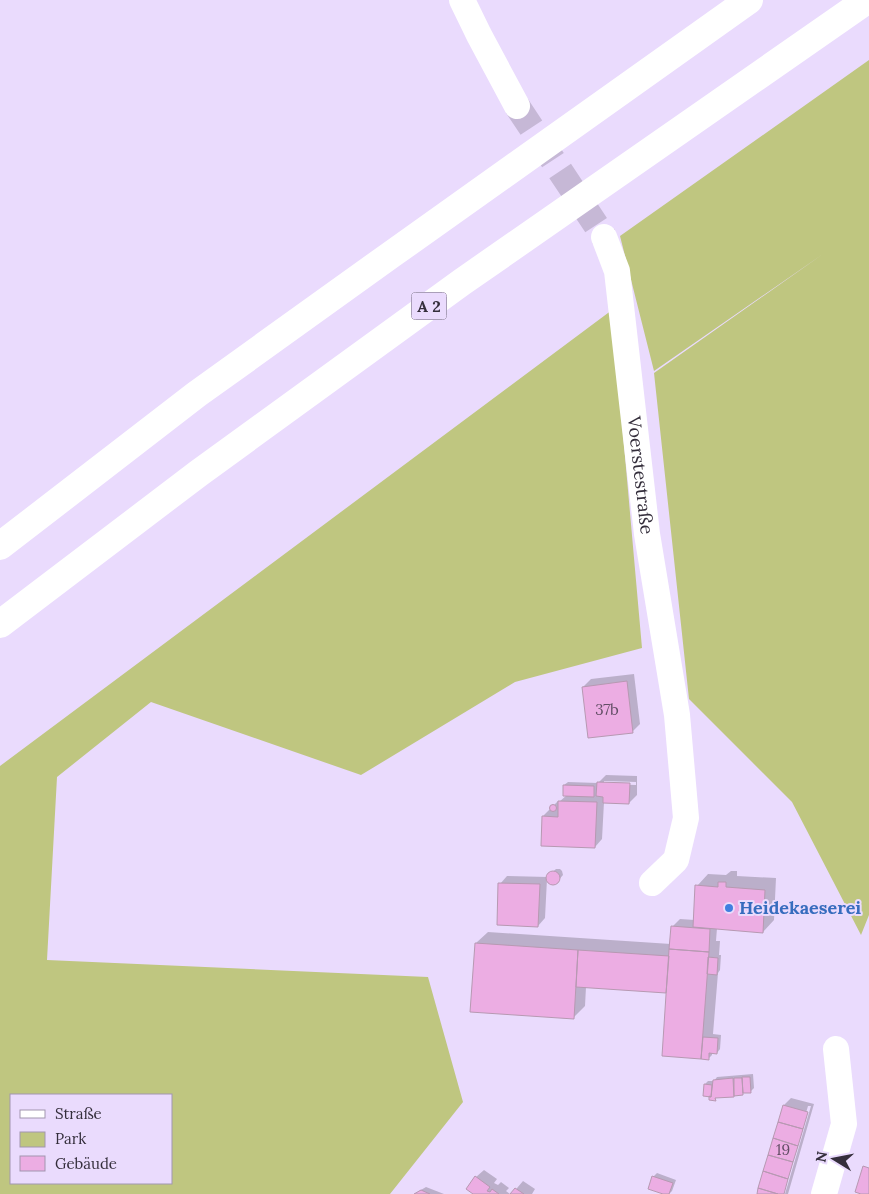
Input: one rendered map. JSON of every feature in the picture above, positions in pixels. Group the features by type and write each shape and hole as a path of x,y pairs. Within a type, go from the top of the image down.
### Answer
{"highway":[{"path":"0,546 198,394 384,259 749,0"},
{"name":"A 2","path":"0,624 199,473 462,282 867,0"}],"street":[{"path":"462,0 517,106"},
{"name":"Voerstestraße","path":"604,237 617,271 647,534 677,715 686,818 676,860 652,883"},
{"path":"827,1193 844,1124 836,1049"}],"green space":[{"path":"869,60 869,915 861,935 792,802 689,699 654,373 823,254 654,371 620,236"},
{"path":"612,310 642,648 515,682 361,775 151,702 57,777 47,960 428,977 463,1102 390,1194 0,1194 0,766"}],"building":[{"path":"627,681 633,733 588,738 582,687"},
{"path":"597,782 630,783 629,804 603,803 603,797 596,796"},
{"path":"563,785 594,786 594,797 563,796"},
{"path":"558,801 597,802 595,848 541,846 542,816 558,817"},
{"path":"553,805 556,808 553,811 550,808"},
{"path":"553,871 558,873 560,878 558,883 553,885 548,883 546,878 548,873"},
{"name":"Heidekaeserei","path":"718,882 726,882 726,887 765,890 763,933 693,927 695,885 718,887"},
{"path":"498,883 540,884 538,927 497,925"},
{"path":"671,926 710,929 709,952 669,949"},
{"path":"475,943 578,950 574,1019 470,1012"},
{"path":"669,949 709,952 701,1059 662,1056"},
{"path":"578,950 669,956 666,993 576,987"},
{"path":"708,957 718,958 717,975 707,974"},
{"path":"703,1037 718,1038 717,1054 709,1053 709,1060 701,1059"},
{"path":"742,1077 750,1077 751,1093 743,1093"},
{"path":"733,1078 734,1097 715,1098 716,1101 709,1100 713,1080"},
{"path":"734,1078 742,1078 743,1095 734,1096"},
{"path":"704,1084 712,1085 711,1097 703,1096"},
{"path":"783,1105 808,1112 803,1129 778,1122"},
{"path":"778,1122 803,1129 798,1146 773,1138"},
{"path":"773,1138 798,1146 793,1162 768,1155"},
{"path":"768,1155 793,1162 788,1179 763,1171"},
{"path":"863,1166 869,1168 869,1194 855,1192"},
{"path":"763,1171 788,1179 784,1194 758,1188"},
{"path":"475,1176 490,1187 487,1191 490,1192 492,1189 499,1194 473,1194 466,1189"},
{"path":"652,1176 673,1183 669,1194 648,1189"},
{"path":"515,1188 524,1194 510,1194"},
{"path":"758,1188 778,1194 757,1194"},
{"path":"421,1190 430,1194 414,1194"}],"tunnel":[{"path":"517,106 604,237"}],"place":[{"name":"Heidekaeserei","path":"729,908"}]}
